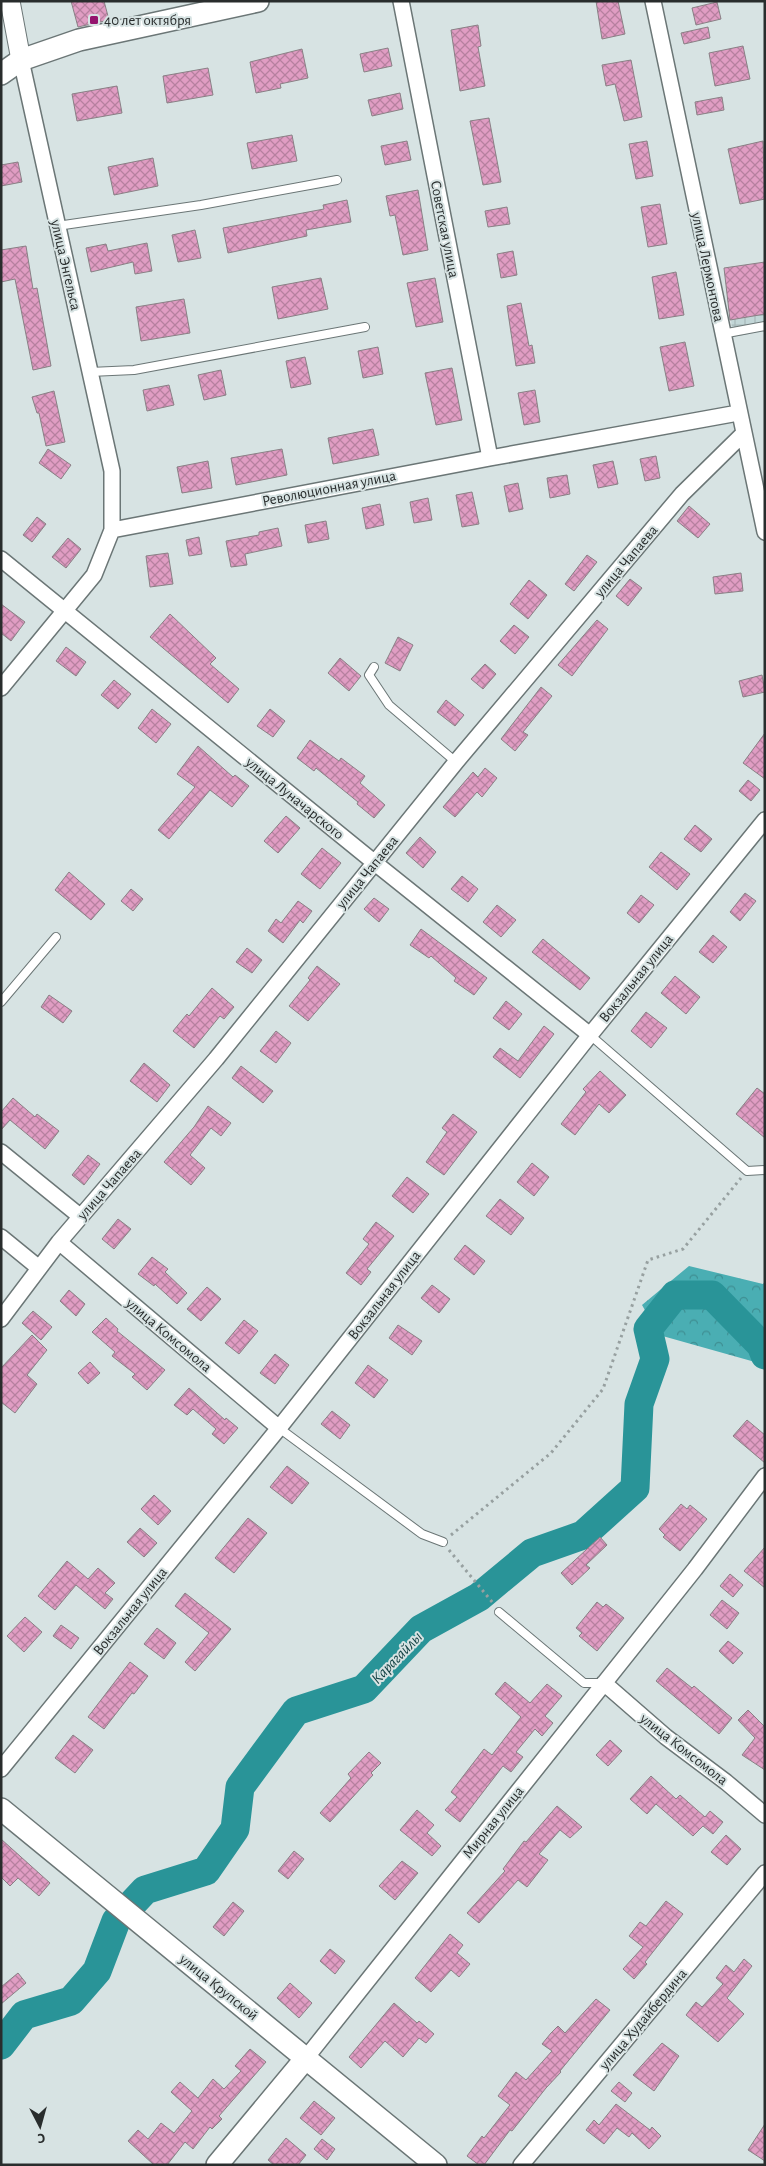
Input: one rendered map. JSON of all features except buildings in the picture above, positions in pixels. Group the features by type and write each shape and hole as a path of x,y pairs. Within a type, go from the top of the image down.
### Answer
{"main road":[{"path":"1,74 21,60 79,40 245,3"},
{"name":"улица Крупской","path":"2,1812 436,2165"},
{"name":"Мирная улица","path":"217,2165 306,2058"}],"street":[{"name":"улица Энгельса","path":"10,1 57,226 112,471 112,530"},
{"name":"Советская улица","path":"400,1 490,458"},
{"name":"улица Лермонтова","path":"653,1 738,413 765,532"},
{"name":"Революционная улица","path":"112,530 738,413"},
{"name":"улица Чапаева","path":"1,1319 80,1217 216,1059 456,762 682,494 743,434"},
{"path":"1,688 94,575 112,530"},
{"name":"улица Луначарского","path":"1,558 375,863 590,1035"},
{"name":"Вокзальная улица","path":"1,1769 279,1428 590,1035 765,820"},
{"path":"1,1152 80,1217"},
{"path":"1,1237 39,1268"},
{"name":"улица Комсомола","path":"60,1242 279,1428"},
{"name":"Мирная улица","path":"306,2058 695,1570 765,1476"},
{"name":"улица Комсомола","path":"604,1684 765,1815"},
{"name":"улица Худайбердина","path":"521,2165 765,1873"}],"lane":[{"path":"57,226 201,205 337,180"},
{"path":"722,334 765,326"},
{"path":"90,372 134,370 365,327"},
{"path":"374,667 369,675 389,705 456,762"},
{"path":"1,1002 56,937"},
{"path":"590,1035 747,1171 765,1170"},
{"path":"279,1428 422,1534 443,1542"},
{"path":"500,1612 584,1684 604,1684"}],"path":[{"path":"500,1612 443,1542 551,1453 603,1389 648,1260 683,1249 747,1171"}],"shaded area":[{"path":"765,280 765,331 733,337 727,286"}],"green space":[{"path":"689,1266 763,1284 765,1281 765,1356 755,1362 659,1335 642,1305"}],"waterway":[{"name":"Карагайлы","path":"1,2045 24,2015 71,2001 97,1971 116,1921 145,1890 206,1871 235,1829 240,1787 296,1711 364,1689 421,1629 479,1597 532,1553 583,1535 635,1488 639,1404 655,1359 648,1329 675,1295 712,1295 761,1345 765,1355"}],"place":[{"name":"40 лет октября","path":"94,20"}]}
